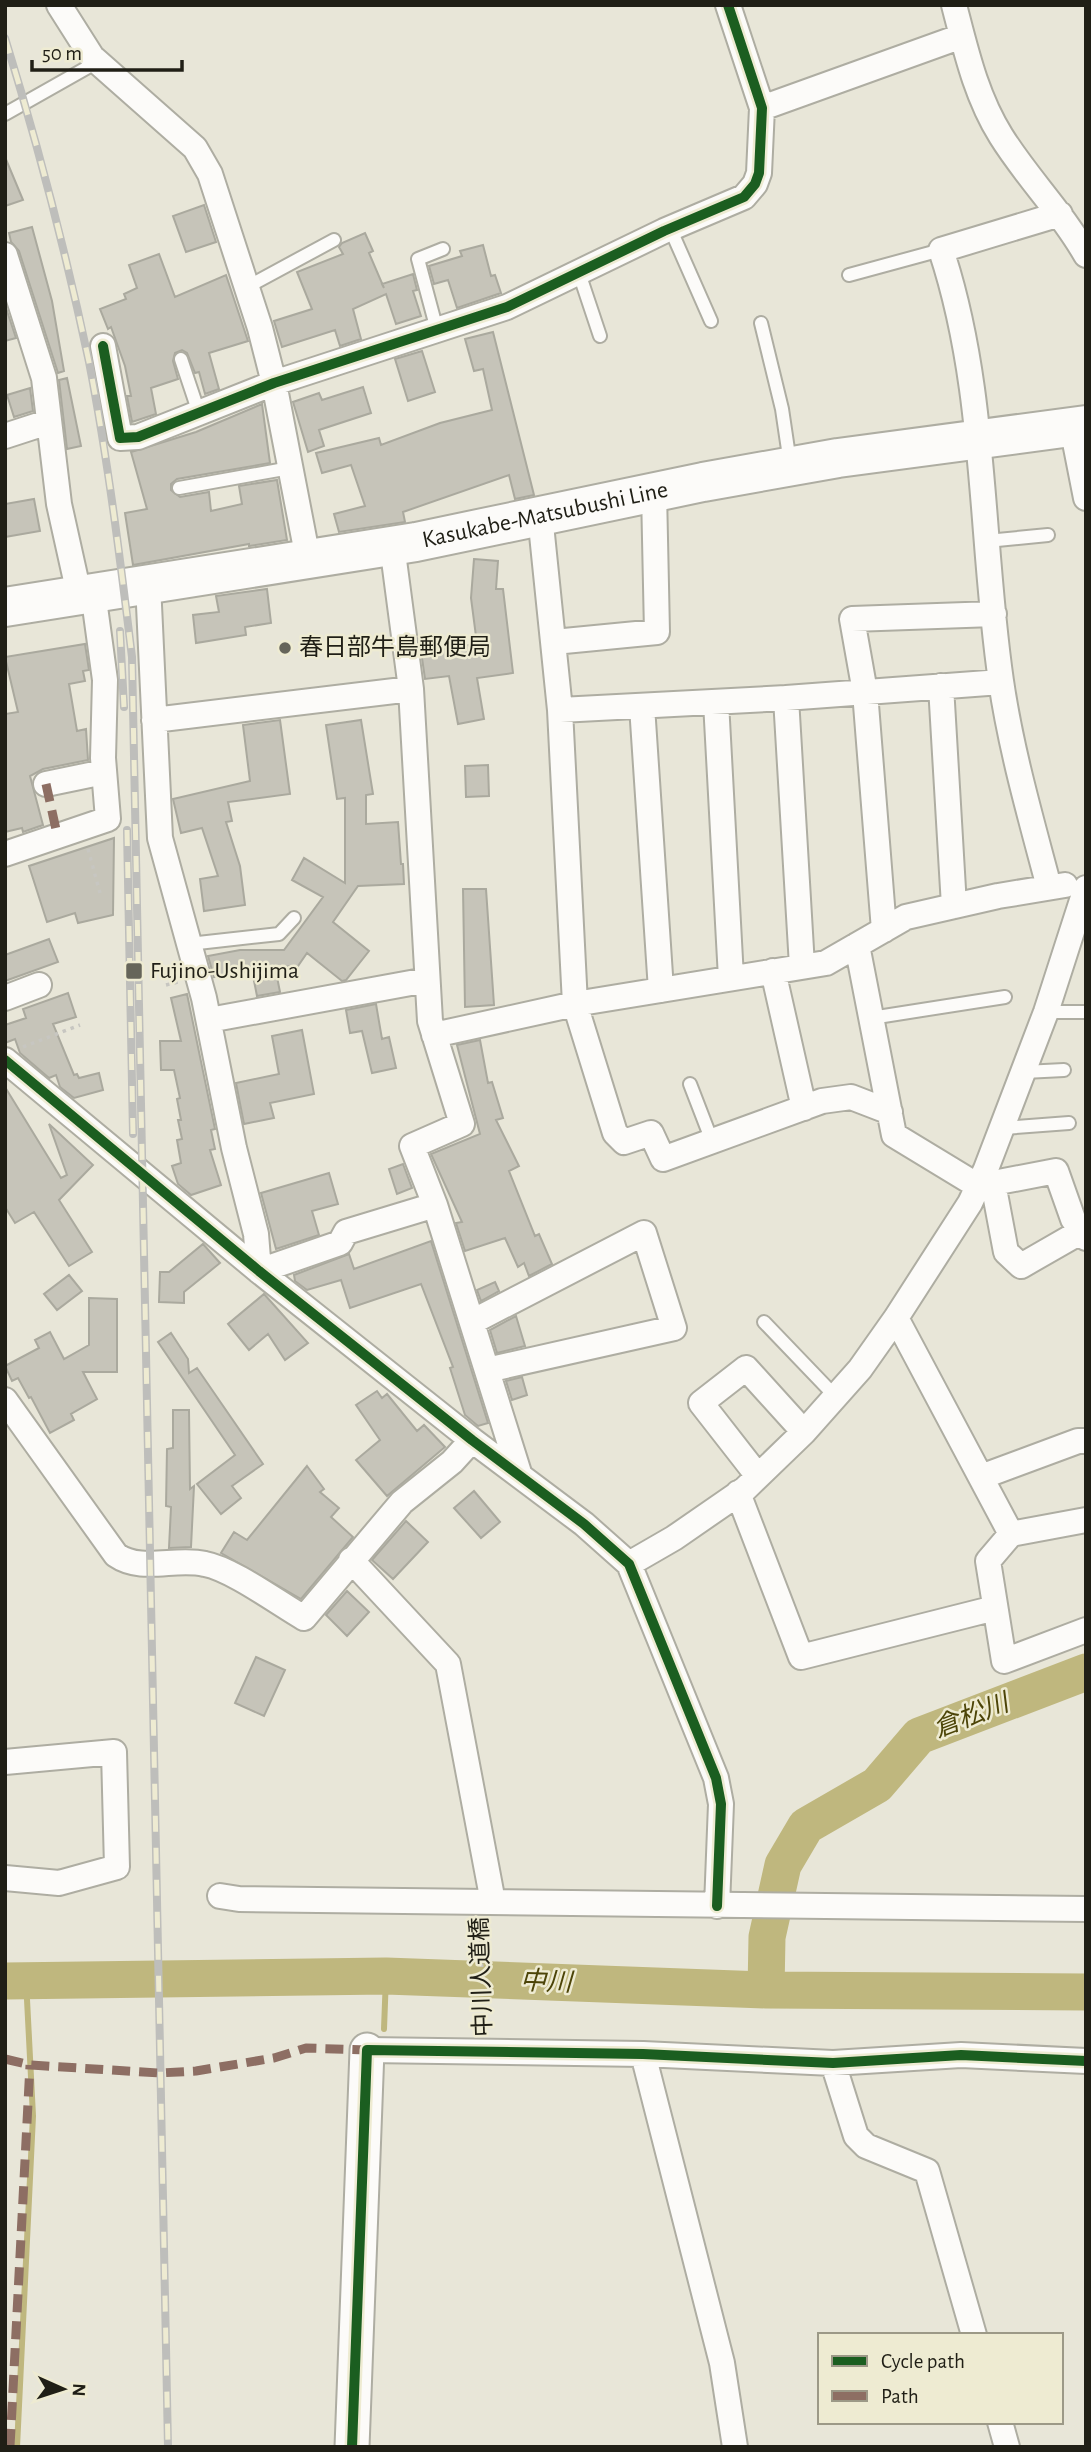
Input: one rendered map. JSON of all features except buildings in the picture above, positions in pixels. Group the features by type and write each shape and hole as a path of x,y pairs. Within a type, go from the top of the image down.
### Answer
{"main road":[{"name":"Kasukabe-Matsubushi Line","path":"22,601 392,545 790,467 1079,426"}],"street":[{"path":"59,5 67,22 97,62 195,148 210,174 247,287 274,383 307,559"},
{"path":"103,345 120,438 138,437 274,383 507,307 670,228 744,197 755,184 758,173 762,108 729,5"},
{"path":"954,5 969,66 1002,137 1060,214 1086,255"},
{"path":"762,108 962,36"},
{"path":"1049,887 1023,788 1001,682 977,439 959,304 942,250 1060,214"},
{"path":"5,255 11,293 44,378 64,557 86,593 104,680 104,772 108,819 5,854"},
{"path":"5,436 48,422"},
{"path":"1079,426 1086,498"},
{"path":"554,642 657,632 654,492"},
{"path":"540,515 560,710 575,1004 615,1133 624,1142 651,1133 663,1159 804,1108 851,1097 890,1112"},
{"path":"392,545 411,689 428,980 434,1035 462,1124 412,1146 435,1205 520,1476"},
{"path":"148,584 160,838 209,1020 234,1148 256,1234 259,1270"},
{"path":"884,930 865,692 852,620 994,614"},
{"path":"560,710 786,698 1001,682"},
{"path":"940,686 954,906"},
{"path":"154,720 411,689"},
{"path":"786,698 802,966"},
{"path":"716,702 731,978"},
{"path":"642,706 661,990"},
{"path":"46,783 104,772"},
{"path":"434,1035 575,1004 826,963 906,917 1049,887 1086,882"},
{"path":"629,1564 674,1538 758,1476 804,1432 860,1369 896,1318 985,1184 1046,1012 1086,888"},
{"path":"857,945 894,1135 985,1184 1056,1171 1073,1219 1084,1235 1021,1266 1006,1252 985,1184"},
{"path":"773,971 804,1108"},
{"path":"209,1020 428,980"},
{"path":"5,998 39,985"},
{"path":"11,1055 259,1270 472,1440 584,1524 629,1564 716,1779 721,1804 717,1906"},
{"path":"259,1270 340,1243 346,1232 435,1205"},
{"path":"472,1322 644,1233 674,1328 487,1370"},
{"path":"896,1318 1011,1534"},
{"path":"758,1476 701,1403 746,1368 804,1432"},
{"path":"5,1400 116,1555 137,1565 192,1562 216,1567 304,1618 402,1502 452,1462 472,1440"},
{"path":"981,1477 1078,1441 1086,1441"},
{"path":"738,1493 802,1657 995,1608"},
{"path":"1086,1520 1011,1534 988,1561 1004,1661 1086,1630"},
{"path":"351,1560 448,1664 486,1902"},
{"path":"5,1762 114,1752 117,1867 60,1883 5,1878"},
{"path":"220,1896 239,1899 1086,1909"},
{"path":"352,2447 367,2050 643,2054 834,2063 961,2056 1086,2061"},
{"path":"643,2054 722,2363 735,2447"},
{"path":"834,2063 856,2136 866,2146 927,2171 973,2333"},
{"path":"1001,2424 1007,2447"}],"lane":[{"path":"5,114 97,62"},
{"path":"670,228 711,321"},
{"path":"247,287 334,240"},
{"path":"437,330 418,259 443,250"},
{"path":"849,275 942,250"},
{"path":"579,273 600,336"},
{"path":"761,323 782,410 790,467"},
{"path":"181,359 199,413"},
{"path":"179,488 290,468"},
{"path":"987,541 1048,534"},
{"path":"189,944 279,934 294,918"},
{"path":"871,1018 1005,997"},
{"path":"1046,1012 1086,1012"},
{"path":"1024,1072 1064,1070"},
{"path":"690,1084 712,1141"},
{"path":"1004,1128 1069,1123"},
{"path":"764,1322 835,1396"}],"path":[{"path":"88,847 100,893"},
{"path":"11,1055 79,1025"}],"waterway":[{"name":"倉松川","path":"766,1990 767,1937 783,1865 806,1826 877,1785 919,1736 1086,1672"},
{"path":"384,2029 386,1976"},
{"name":"中川","path":"5,1981 386,1976 766,1990 1086,1992"},
{"path":"17,2447 33,2116 26,1980"}],"railway":[{"path":"5,38 51,199 89,362 108,472 132,657 168,2447"},
{"path":"120,631 124,707"},
{"path":"127,830 133,1134"}],"marked path":[{"path":"46,784 57,834"},
{"path":"5,2059 30,2065 159,2073 196,2071 274,2058 306,2048 367,2050"},
{"path":"10,2447 30,2065"}],"cycle path":[{"path":"103,346 120,438 138,437 274,383 507,307 664,231 744,197 755,184 759,173 762,108 728,5"},
{"path":"5,1060 259,1271 472,1440 584,1524 629,1564 716,1778 721,1804 717,1906"},
{"path":"352,2447 367,2050 643,2054 833,2063 961,2055 1086,2061"}],"place":[{"name":"春日部牛島郵便局","path":"285,648"},
{"name":"Fujino-Ushijima","path":"134,971"}]}
